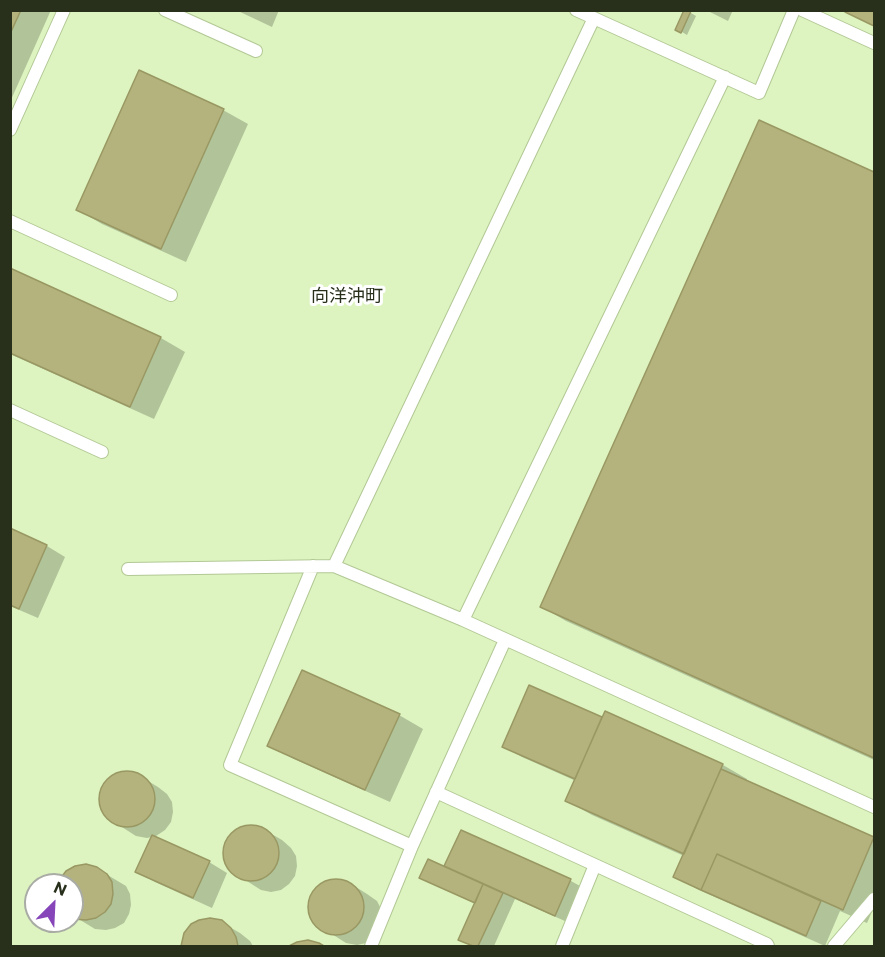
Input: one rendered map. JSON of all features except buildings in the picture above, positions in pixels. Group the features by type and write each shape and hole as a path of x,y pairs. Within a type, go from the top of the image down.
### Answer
{"lane":[{"path":"10,130 64,10"},
{"path":"165,10 256,51"},
{"path":"576,10 759,93 794,10"},
{"path":"802,10 874,43"},
{"path":"334,566 594,18"},
{"path":"463,620 725,77"},
{"path":"10,221 171,295"},
{"path":"10,410 102,452"},
{"path":"313,566 230,765 412,846"},
{"path":"128,569 334,566 463,620 874,807"},
{"path":"371,946 412,846 505,640"},
{"path":"436,792 768,946"},
{"path":"562,946 595,865"},
{"path":"834,946 874,899"}],"district":[{"name":"向洋沖町","path":"347,296"}]}
